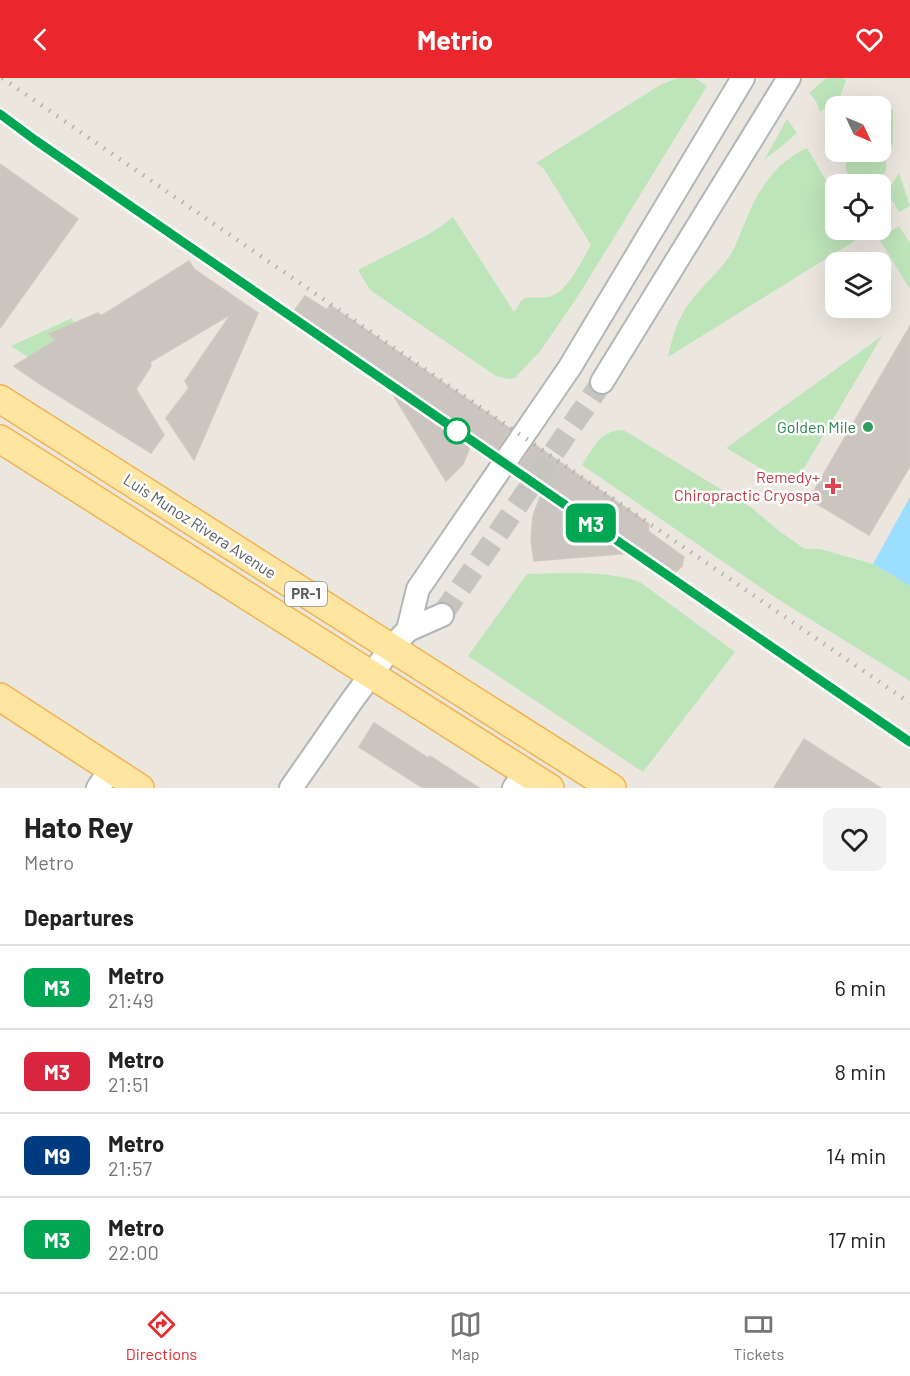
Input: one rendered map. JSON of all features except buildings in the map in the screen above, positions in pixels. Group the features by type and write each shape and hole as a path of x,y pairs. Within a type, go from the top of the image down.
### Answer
{"main road":[{"name":"Luis Munoz Rivera Avenue","path":"0,399 400,639 612,788"},
{"name":"Luis Munoz Rivera Avenue","path":"0,439 370,675 520,780 550,788"},
{"path":"0,697 104,778 140,788"}],"street":[{"path":"291,788 370,675 400,639 418,589 570,367 743,78"},
{"path":"602,382 789,78"},
{"path":"400,639 442,615"}],"green space":[{"path":"677,78 695,78 707,86 578,296 541,350 515,378 496,376 370,290 358,270 429,234 453,217 514,312 524,299 546,297 560,291 575,273 591,245 544,169 536,163 660,85"},
{"path":"826,78 846,80 840,96 825,96 825,108 820,112 816,101 809,93"},
{"path":"891,109 893,110 893,146 891,144"},
{"path":"787,119 797,133 764,160"},
{"path":"807,148 825,179 825,240 856,240 837,252 825,252 825,259 668,357 682,315 695,296 729,257 764,184 779,167"},
{"path":"886,162 886,168 883,174 848,174 846,163"},
{"path":"899,173 910,206 899,212 891,199 891,186"},
{"path":"899,226 910,243 910,289 891,258 891,252 887,252 880,240 891,240 891,231"},
{"path":"72,318 74,323 50,334 56,340 28,357 11,346"},
{"path":"882,336 793,487 726,448"},
{"path":"619,430 625,431 752,508 805,549 820,549 873,564 910,586 910,681 776,598 582,465 601,438"},
{"path":"527,574 599,574 640,582 735,652 643,772 468,656"}],"water":[{"path":"910,497 910,586 873,564"}],"tunnel":[{"path":"442,615 602,382"}],"railway":[{"path":"2,78 910,703"},
{"path":"0,114 910,742"}],"metro line":[{"name":"M3","path":"0,114 910,742"}],"place":[{"name":"Golden Mile","path":"868,427"},
{"name":"Remedy+ Chiropractic Cryospa","path":"833,486"}]}
